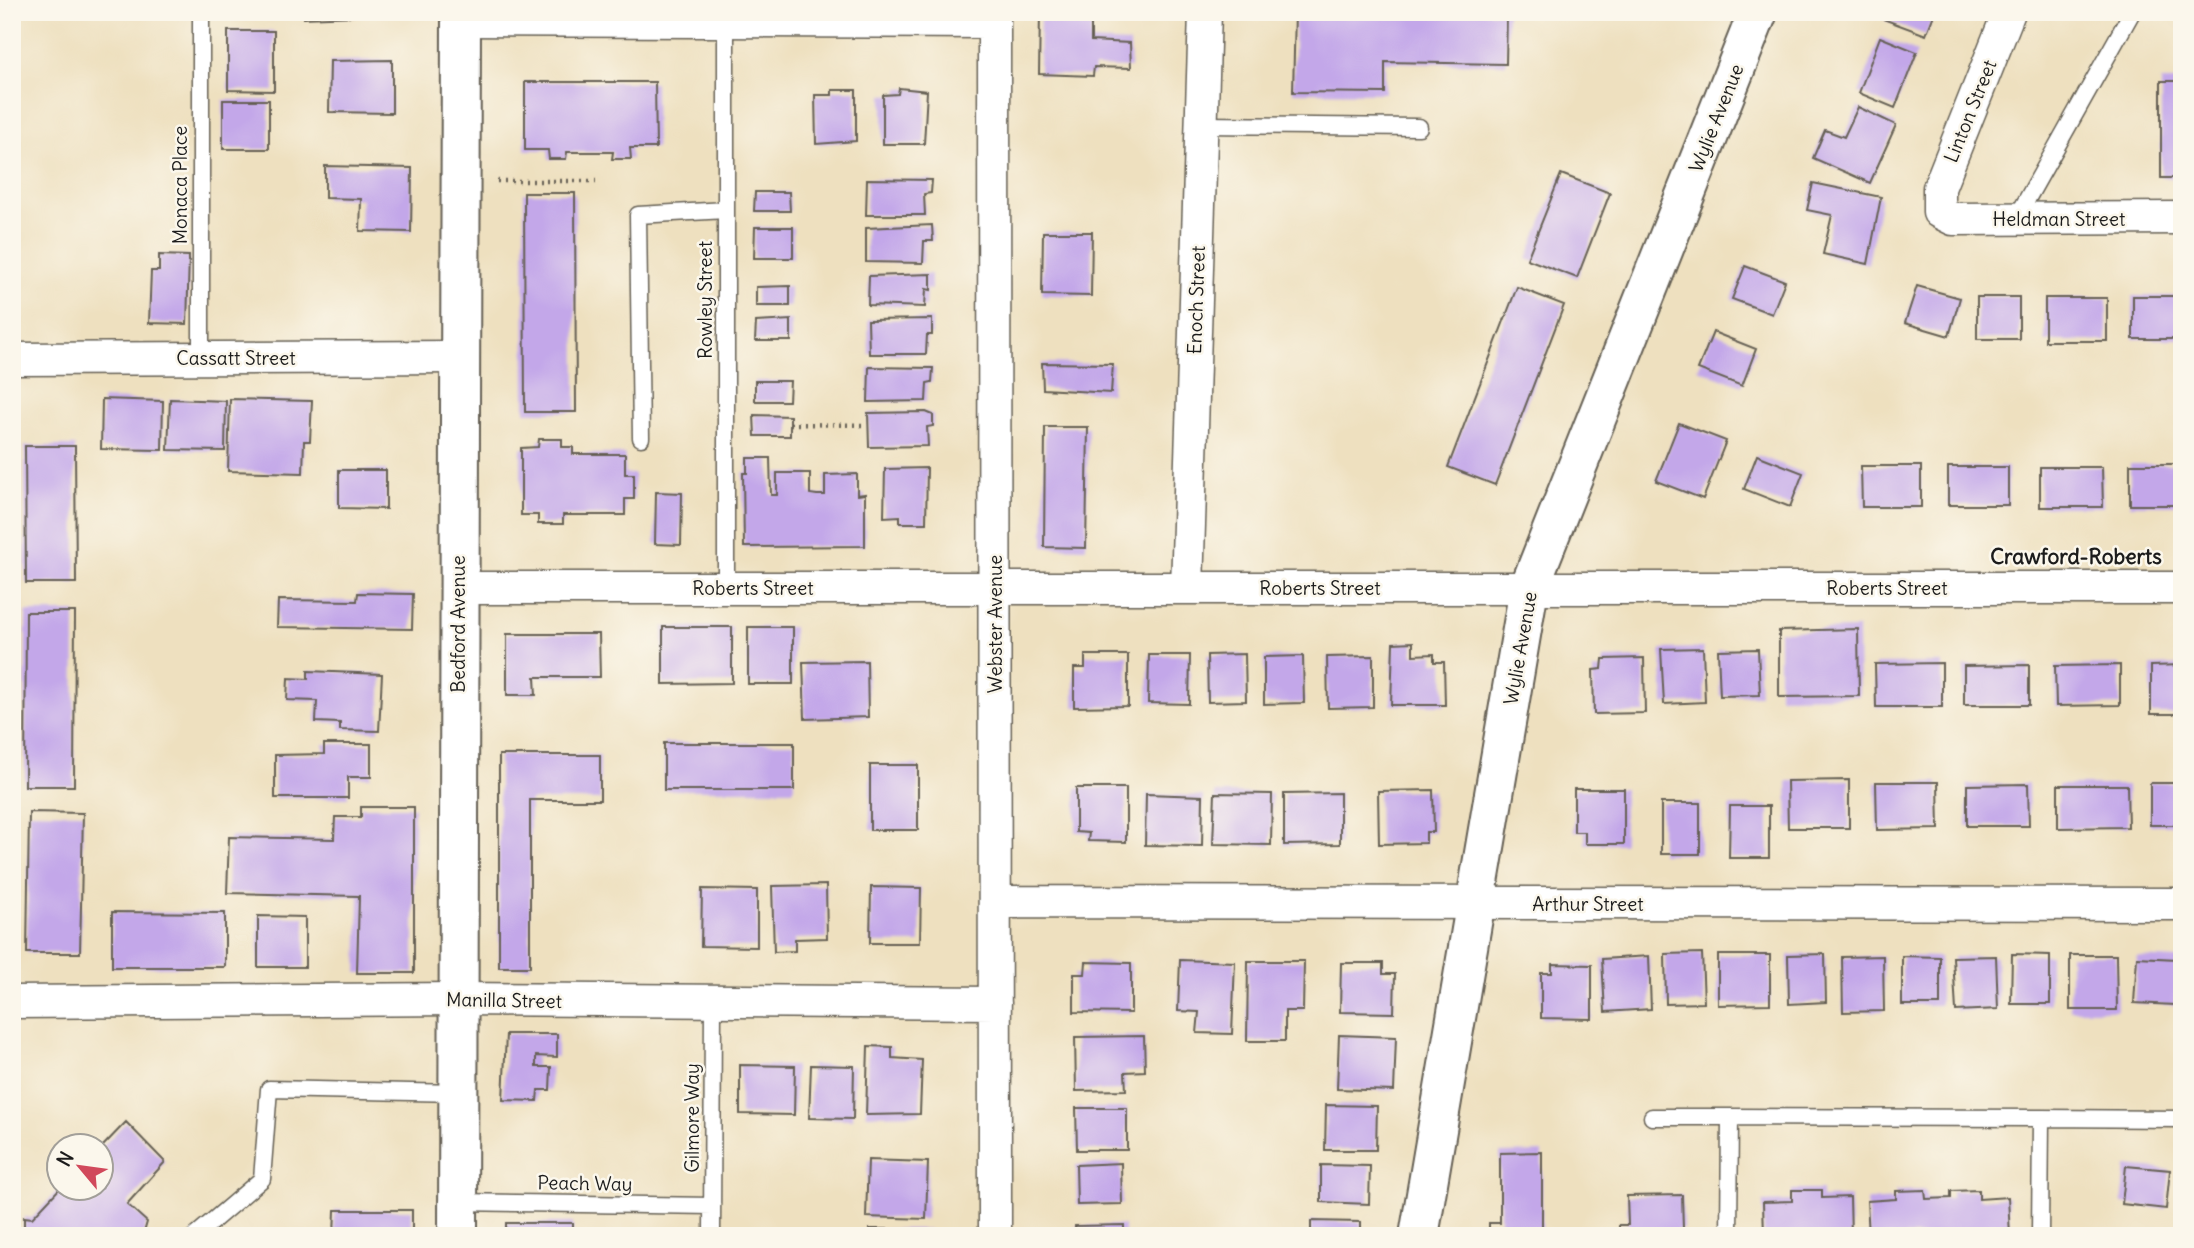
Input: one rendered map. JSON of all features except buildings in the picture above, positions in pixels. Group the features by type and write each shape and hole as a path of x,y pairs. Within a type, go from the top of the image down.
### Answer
{"street":[{"name":"Enoch Street","path":"1187,588 1205,12"},
{"name":"Wylie Avenue","path":"1419,1236 1530,588 1758,12"},
{"name":"Linton Street","path":"1939,212 1940,188 2009,12"},
{"path":"461,16 995,17"},
{"name":"Bedford Avenue","path":"458,1219 461,16"},
{"name":"Webster Avenue","path":"995,17 995,1236"},
{"name":"Heldman Street","path":"1939,212 1953,219 2182,218"},
{"name":"Cassatt Street","path":"12,359 460,357"},
{"name":"Roberts Street","path":"458,589 2182,588"},
{"name":"Arthur Street","path":"995,902 2182,904"},
{"name":"Manilla Street","path":"12,1002 458,999 995,1003"}],"lane":[{"name":"Monaca Place","path":"201,12 201,358"},
{"path":"2016,219 2132,12"},
{"name":"Rowley Street","path":"726,17 726,589"},
{"path":"1202,125 1419,127"},
{"path":"641,438 638,215 726,210"},
{"name":"Gilmore Way","path":"712,1236 713,1001"},
{"path":"195,1236 262,1179 269,1089 458,1093"},
{"path":"1652,1117 2182,1119"},
{"path":"1729,1236 1730,1117"},
{"path":"2040,1236 2041,1118"},
{"name":"Peach Way","path":"458,1219 712,1206"}],"path":[{"path":"497,181 596,181"},
{"path":"790,424 867,425"}],"district":[{"name":"Crawford-Roberts","path":"2076,556"}]}
